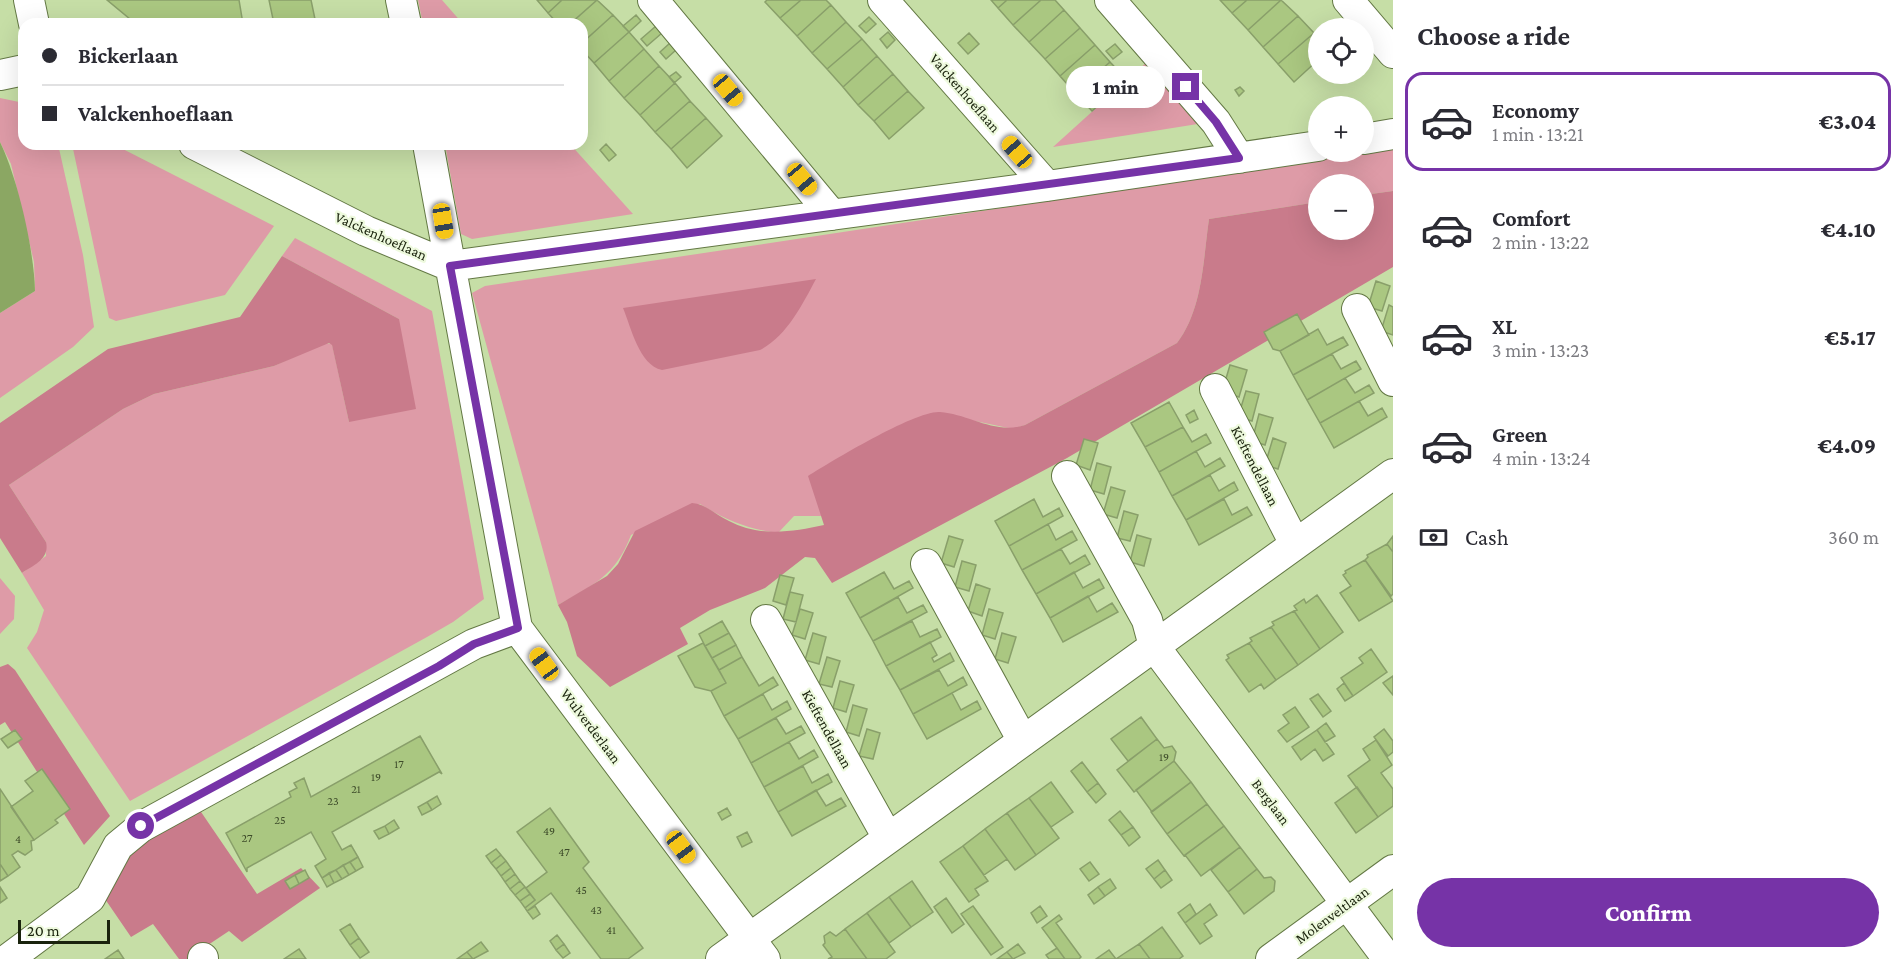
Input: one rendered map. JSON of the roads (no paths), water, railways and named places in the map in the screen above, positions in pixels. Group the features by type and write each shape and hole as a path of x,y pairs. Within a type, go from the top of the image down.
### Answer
{"street":[{"path":"29,0 33,18"},
{"path":"401,0 405,18"},
{"path":"653,0 832,215"},
{"name":"Valckenhoeflaan","path":"883,0 1047,186"},
{"path":"1110,0 1216,122 1239,158"},
{"path":"1348,0 1393,53"},
{"path":"0,75 18,71"},
{"path":"1374,137 1393,134"},
{"path":"450,266 1047,186 1308,148"},
{"name":"Valckenhoeflaan","path":"206,150 366,231 450,266"},
{"name":"Wulverderlaan","path":"429,150 518,628 757,949"},
{"path":"1357,309 1393,381"},
{"name":"Kieftendellaan","path":"1215,389 1296,544"},
{"path":"721,959 757,949 888,838 1393,474"},
{"path":"1067,477 1147,620 1154,646"},
{"path":"926,564 1023,741"},
{"name":"Kieftendellaan","path":"766,620 888,838"},
{"path":"8,959 90,898 118,846 141,826 439,666 474,644 518,628"},
{"name":"Berglaan","path":"1154,646 1388,959"},
{"name":"Molenveltlaan","path":"1271,959 1393,870"}]}
